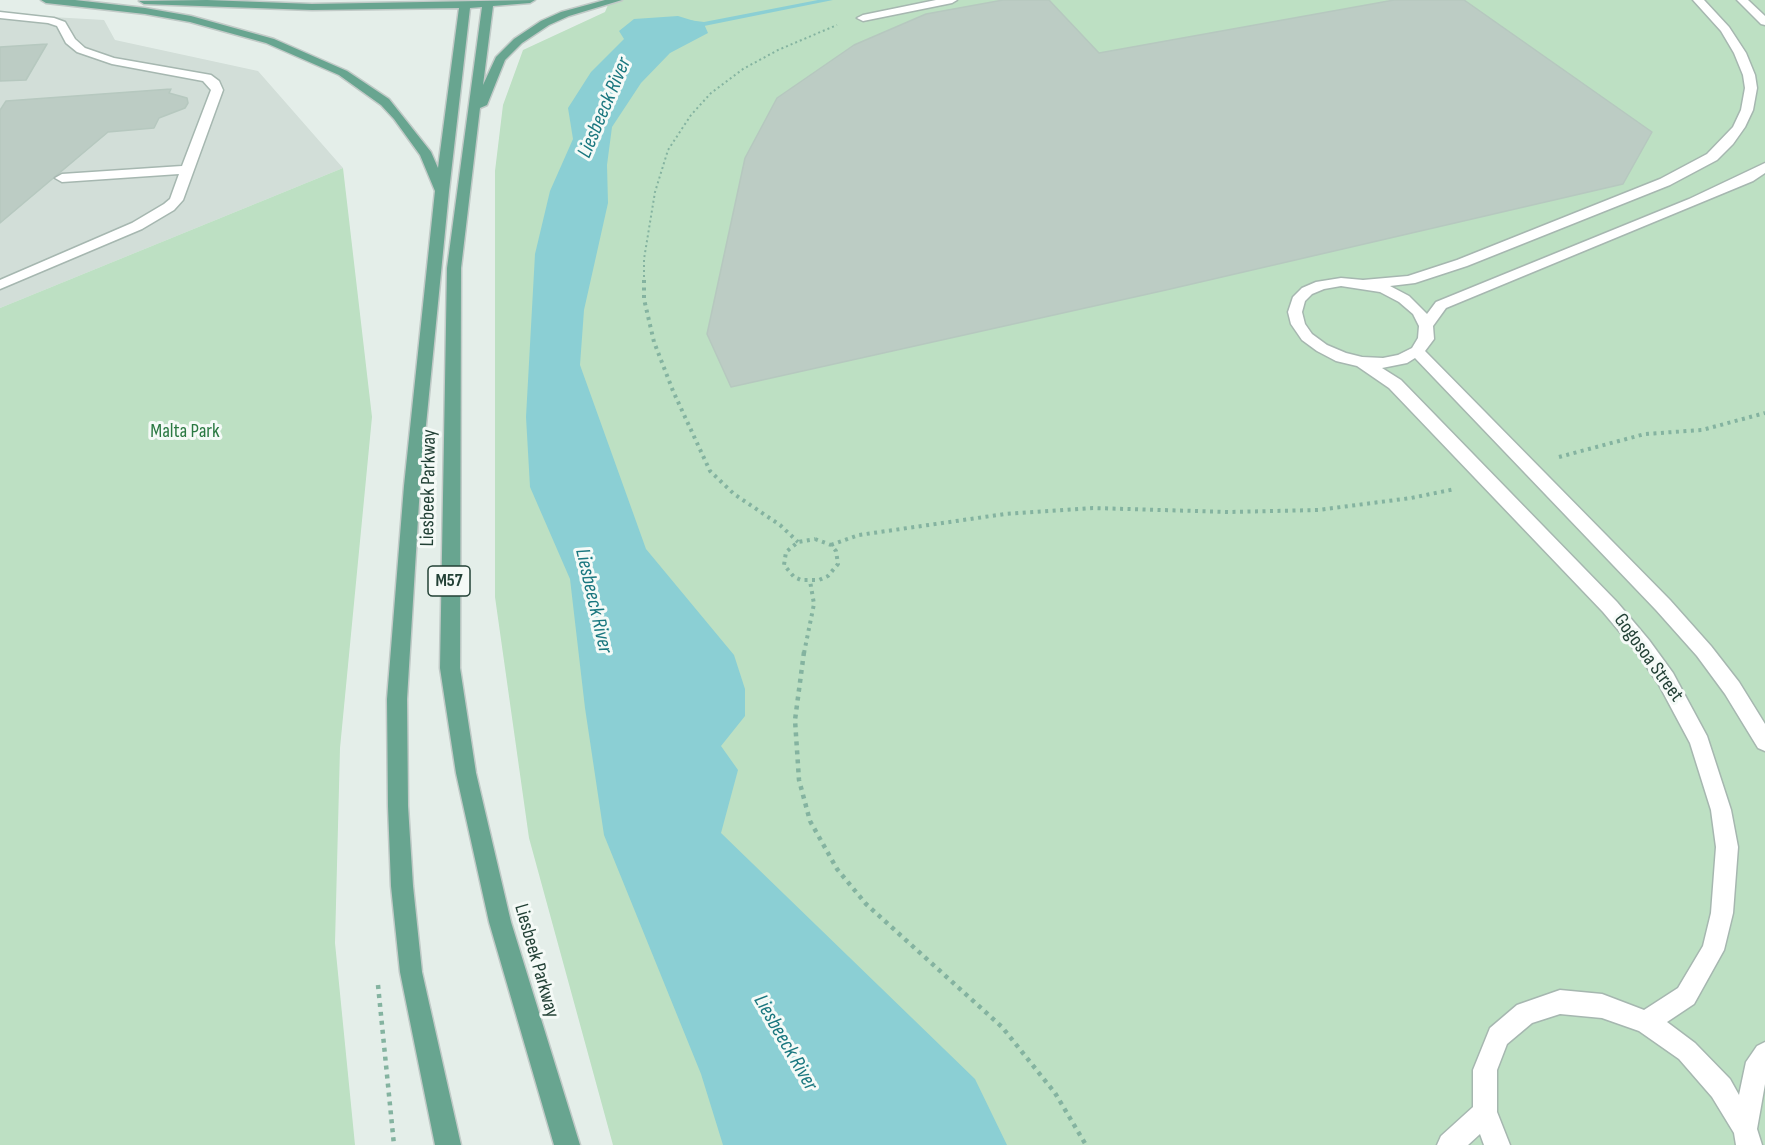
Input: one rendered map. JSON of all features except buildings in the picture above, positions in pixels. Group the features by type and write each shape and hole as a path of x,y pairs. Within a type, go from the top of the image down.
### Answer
{"main road":[{"path":"46,0 145,10 201,21 270,41 343,72 385,102 398,116 426,155 442,191"},
{"path":"134,0 264,7 530,0"},
{"path":"470,131 495,69 509,49 545,23 585,7 617,0"},
{"name":"Liesbeek Parkway","path":"488,2 454,268 450,668 466,773 500,922 567,1145"},
{"name":"Liesbeek Parkway","path":"448,1145 411,972 402,886 398,806 397,699 412,486 442,191 466,3"}],"street":[{"path":"863,18 952,0"},
{"path":"1364,284 1404,299 1419,312 1426,326 1426,339 1417,351 1402,359 1362,362 1341,357 1322,348 1307,337 1298,324 1295,312 1298,300 1307,291 1321,285 1341,282 1364,284 1410,280 1462,262 1665,182 1712,157 1729,141 1739,127 1747,110 1751,88 1740,52 1725,29 1698,0"},
{"path":"1742,0 1765,22"},
{"path":"0,15 50,20 60,24 70,41 81,50 112,62 207,78 215,84 217,90 176,200 161,213 137,226 0,285"},
{"path":"1426,326 1441,305 1694,202 1748,178 1765,167"},
{"path":"62,178 188,169"},
{"name":"Gogosoa Street","path":"1417,351 1663,605 1704,651 1732,688 1765,742"},
{"name":"Gogosoa Street","path":"1362,362 1395,384 1610,607 1642,645 1666,679 1700,742 1721,810 1727,848 1722,913 1713,950 1686,996 1646,1022"},
{"path":"1497,1145 1485,1112 1485,1070 1498,1036 1525,1013 1560,1002 1602,1006 1646,1022 1688,1051 1720,1088 1747,1137"},
{"path":"1747,1137 1755,1071 1765,1053"},
{"path":"1450,1145 1485,1112"}],"path":[{"path":"798,542 780,525 734,494 710,471 654,342 644,299 644,259 658,182 668,150 691,115 711,93 743,69 810,35 863,18"},
{"path":"1558,458 1646,434 1702,430 1765,413"},
{"path":"831,545 859,535 883,531 1048,510 1093,508 1273,512 1357,506 1411,498 1464,486"},
{"path":"815,539 831,545 836,551 838,564 828,576 810,581 794,576 784,566 786,552 798,542 815,539"},
{"path":"810,581 814,604 802,661 795,720 799,780 810,821 837,869 866,904 1002,1027 1055,1093 1086,1145"},
{"path":"378,977 380,1020 394,1145"}],"shaded area":[{"path":"0,14 104,20 115,40 258,71 343,168 0,308"}],"green space":[{"path":"610,0 1765,0 1765,1145 613,1145 529,838 495,597 495,171 503,105 523,50 605,12"},
{"name":"Malta Park","path":"343,168 372,417 340,748 335,943 355,1145 0,1145 0,308"}],"water":[{"name":"Liesbeeck River","path":"678,16 704,24 708,33 670,53 641,83 612,127 607,165 608,203 584,310 580,365 646,549 734,655 745,689 745,716 721,746 738,770 721,833 975,1079 1007,1145 723,1145 701,1074 604,835 585,708 570,579 530,487 526,417 535,254 550,191 573,139 568,108 591,72 624,39 619,31 634,19"}],"waterway":[{"path":"688,22 704,24 829,0"}]}
